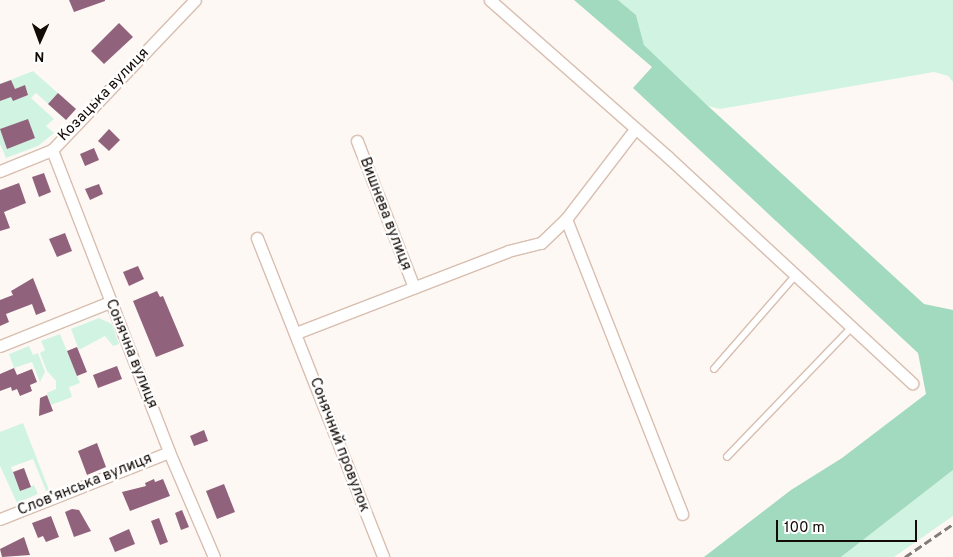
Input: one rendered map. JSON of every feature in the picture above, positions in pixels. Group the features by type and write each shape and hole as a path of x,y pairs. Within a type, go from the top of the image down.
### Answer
{"street":[{"name":"Козацька вулиця","path":"0,171 52,150 195,0"},
{"path":"490,0 796,275 912,383"},
{"path":"296,333 508,251 541,243 566,219 635,130"},
{"name":"Вишнева вулиця","path":"357,141 414,287"},
{"name":"Сонячна вулиця","path":"52,150 169,452 214,557"},
{"path":"566,219 682,514"},
{"name":"Сонячний провулок","path":"257,238 383,557"},
{"path":"0,346 110,302"},
{"name":"Словʼянська вулиця","path":"0,519 169,452"}],"lane":[{"path":"714,370 796,275"},
{"path":"727,457 852,327"}],"green space":[{"path":"574,0 618,0 636,15 644,45 708,106 924,304 953,310 953,470 841,557 704,557 791,490 842,458 926,394 918,353 633,88 652,67"},
{"path":"618,0 953,0 953,82 948,76 934,72 720,109 708,106 644,45 636,15"},
{"path":"33,71 76,109 66,120 36,93 31,98 54,119 46,126 54,133 38,146 6,158 0,144 0,84"},
{"path":"99,318 112,324 119,344 113,346 105,336 79,350 71,329"},
{"path":"60,334 80,383 69,387 72,397 51,405 47,393 56,389 56,381 47,371 40,353 45,350 41,341"},
{"path":"29,346 33,355 38,353 45,372 40,382 32,362 14,368 9,354"},
{"path":"23,423 49,490 46,491 33,459 11,467 20,491 34,485 38,494 17,503 0,466 0,432"},
{"path":"953,470 953,516 894,557 841,557"}],"building":[{"path":"69,0 105,0 105,1 74,12"},
{"path":"119,23 133,37 104,64 91,51"},
{"path":"11,80 15,89 25,85 28,95 13,101 11,97 0,101 0,84"},
{"path":"58,93 76,109 66,120 48,104"},
{"path":"28,119 35,138 7,149 0,129"},
{"path":"109,129 120,140 109,151 98,141"},
{"path":"94,148 99,160 85,166 80,154"},
{"path":"44,173 51,192 39,197 32,177"},
{"path":"19,183 26,203 4,212 10,228 0,231 0,190"},
{"path":"99,184 103,194 90,200 85,189"},
{"path":"65,233 72,251 57,257 49,239"},
{"path":"138,266 144,279 129,286 123,272"},
{"path":"33,278 46,311 36,315 32,304 6,314 9,322 0,326 0,300 13,295 11,291"},
{"path":"157,291 160,297 163,296 184,346 156,357 133,301"},
{"path":"77,347 87,372 77,376 67,351"},
{"path":"117,366 122,379 98,388 93,375"},
{"path":"14,368 17,375 32,369 37,382 30,385 32,391 20,396 17,389 12,391 11,387 0,391 0,374"},
{"path":"47,395 53,411 39,416 40,398"},
{"path":"204,430 208,441 194,446 190,436"},
{"path":"97,443 106,467 87,475 78,451"},
{"path":"24,468 31,487 20,491 13,472"},
{"path":"154,479 155,482 163,479 170,496 130,511 122,492 146,486 145,483"},
{"path":"224,484 235,512 217,519 206,491"},
{"path":"72,509 79,510 91,531 74,537 65,512"},
{"path":"182,510 189,527 181,530 175,513"},
{"path":"51,516 59,537 46,542 43,536 38,538 32,523"},
{"path":"159,518 168,542 160,545 151,521"},
{"path":"129,529 135,544 115,552 109,538"},
{"path":"24,537 30,555 2,557 0,549"}],"railway":[{"path":"905,557 953,524"}]}
